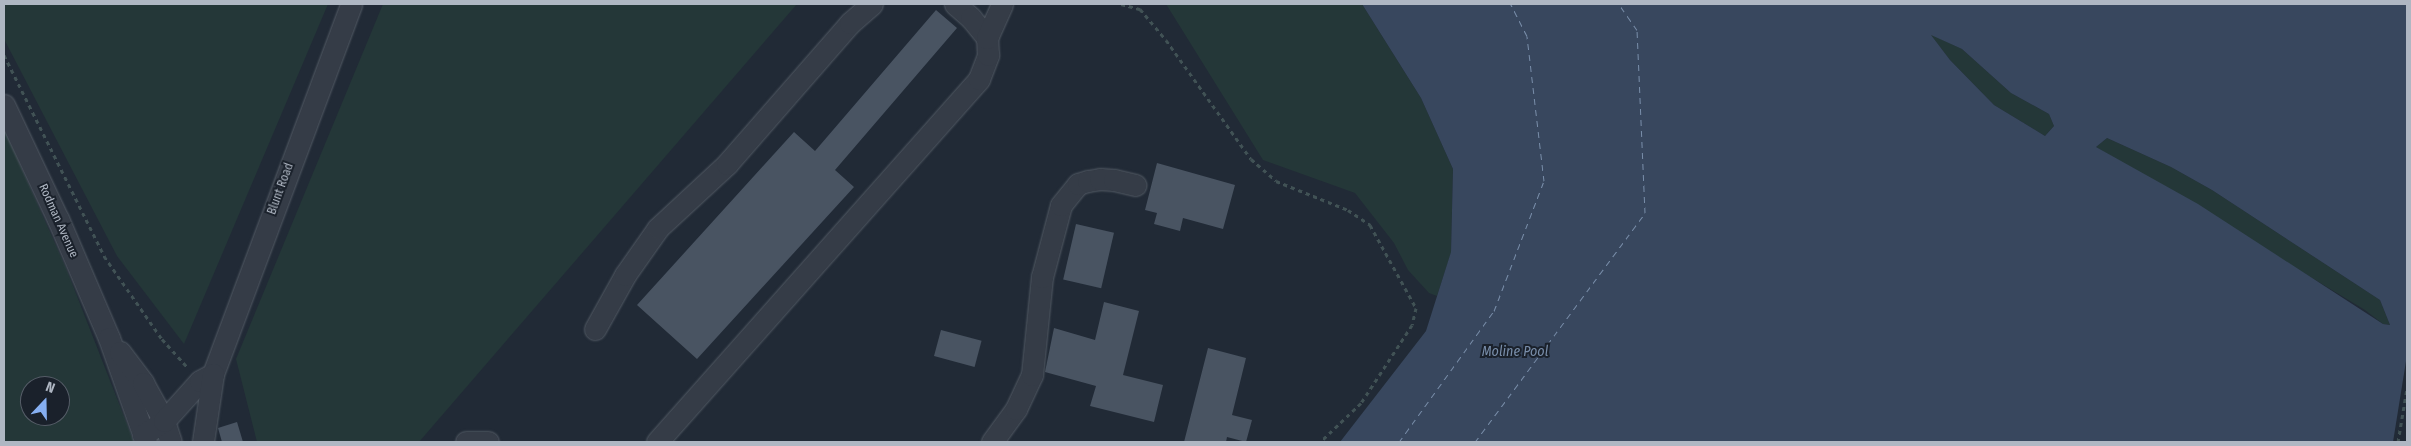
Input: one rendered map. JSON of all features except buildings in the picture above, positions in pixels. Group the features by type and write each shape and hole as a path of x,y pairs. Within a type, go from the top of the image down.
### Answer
{"street":[{"name":"Blunt Road","path":"144,438 164,421 202,382 350,4"},
{"path":"595,329 625,275 658,228 727,164 850,23 872,4"},
{"path":"954,4 971,18 987,38"},
{"path":"657,442 979,79 988,55 987,38 1002,4"},
{"name":"Rodman Avenue","path":"4,106 58,219 109,338 144,438"},
{"path":"992,442 1016,409 1032,375 1042,277 1061,205 1078,184 1088,181 1100,178 1135,186"},
{"name":"Rodman Avenue","path":"109,338 143,383 164,421 171,442"},
{"name":"Blunt Road","path":"202,382 206,436"},
{"path":"143,383 164,393 177,394 202,382"},
{"path":"164,421 180,442"},
{"path":"466,442 488,442"}],"path":[{"path":"1121,4 1140,9 1166,40 1250,159 1276,181 1348,210 1370,225 1416,308 1412,325 1361,403 1320,442"},
{"path":"4,55 104,256 162,339 202,382"},
{"path":"2398,442 2407,388"}],"shaded area":[{"path":"4,4 328,4 184,344 117,256 4,39"},
{"path":"383,4 797,4 419,442 257,442 236,359"},
{"path":"1166,4 1362,4 1421,98 1453,169 1451,253 1437,296 1429,293 1408,270 1394,243 1355,193 1263,160"},
{"path":"1930,34 1962,49 2011,93 2049,114 2054,126 2045,136 1994,105 1950,60"},
{"path":"4,129 66,268 134,442 4,442"},
{"path":"2107,138 2171,167 2212,190 2380,300 2390,325 2383,324 2365,310 2096,147"}],"water":[{"name":"Moline Pool","path":"1362,4 2407,4 2407,442 1340,442 1426,331 1451,252 1453,169 1421,98","holes":["1931,35 1962,49 2011,93 2049,114 2054,126 2045,136 1994,105 1950,60","2107,138 2171,167 2212,190 2380,300 2390,325 2383,324 2198,204 2096,147"]}],"pier":[{"path":"2407,355 2407,442 2393,442"}],"ferry route":[{"path":"1399,442 1494,311 1544,181 1527,36 1511,4"},
{"path":"1475,442 1645,213 1637,30 1619,4"}]}
